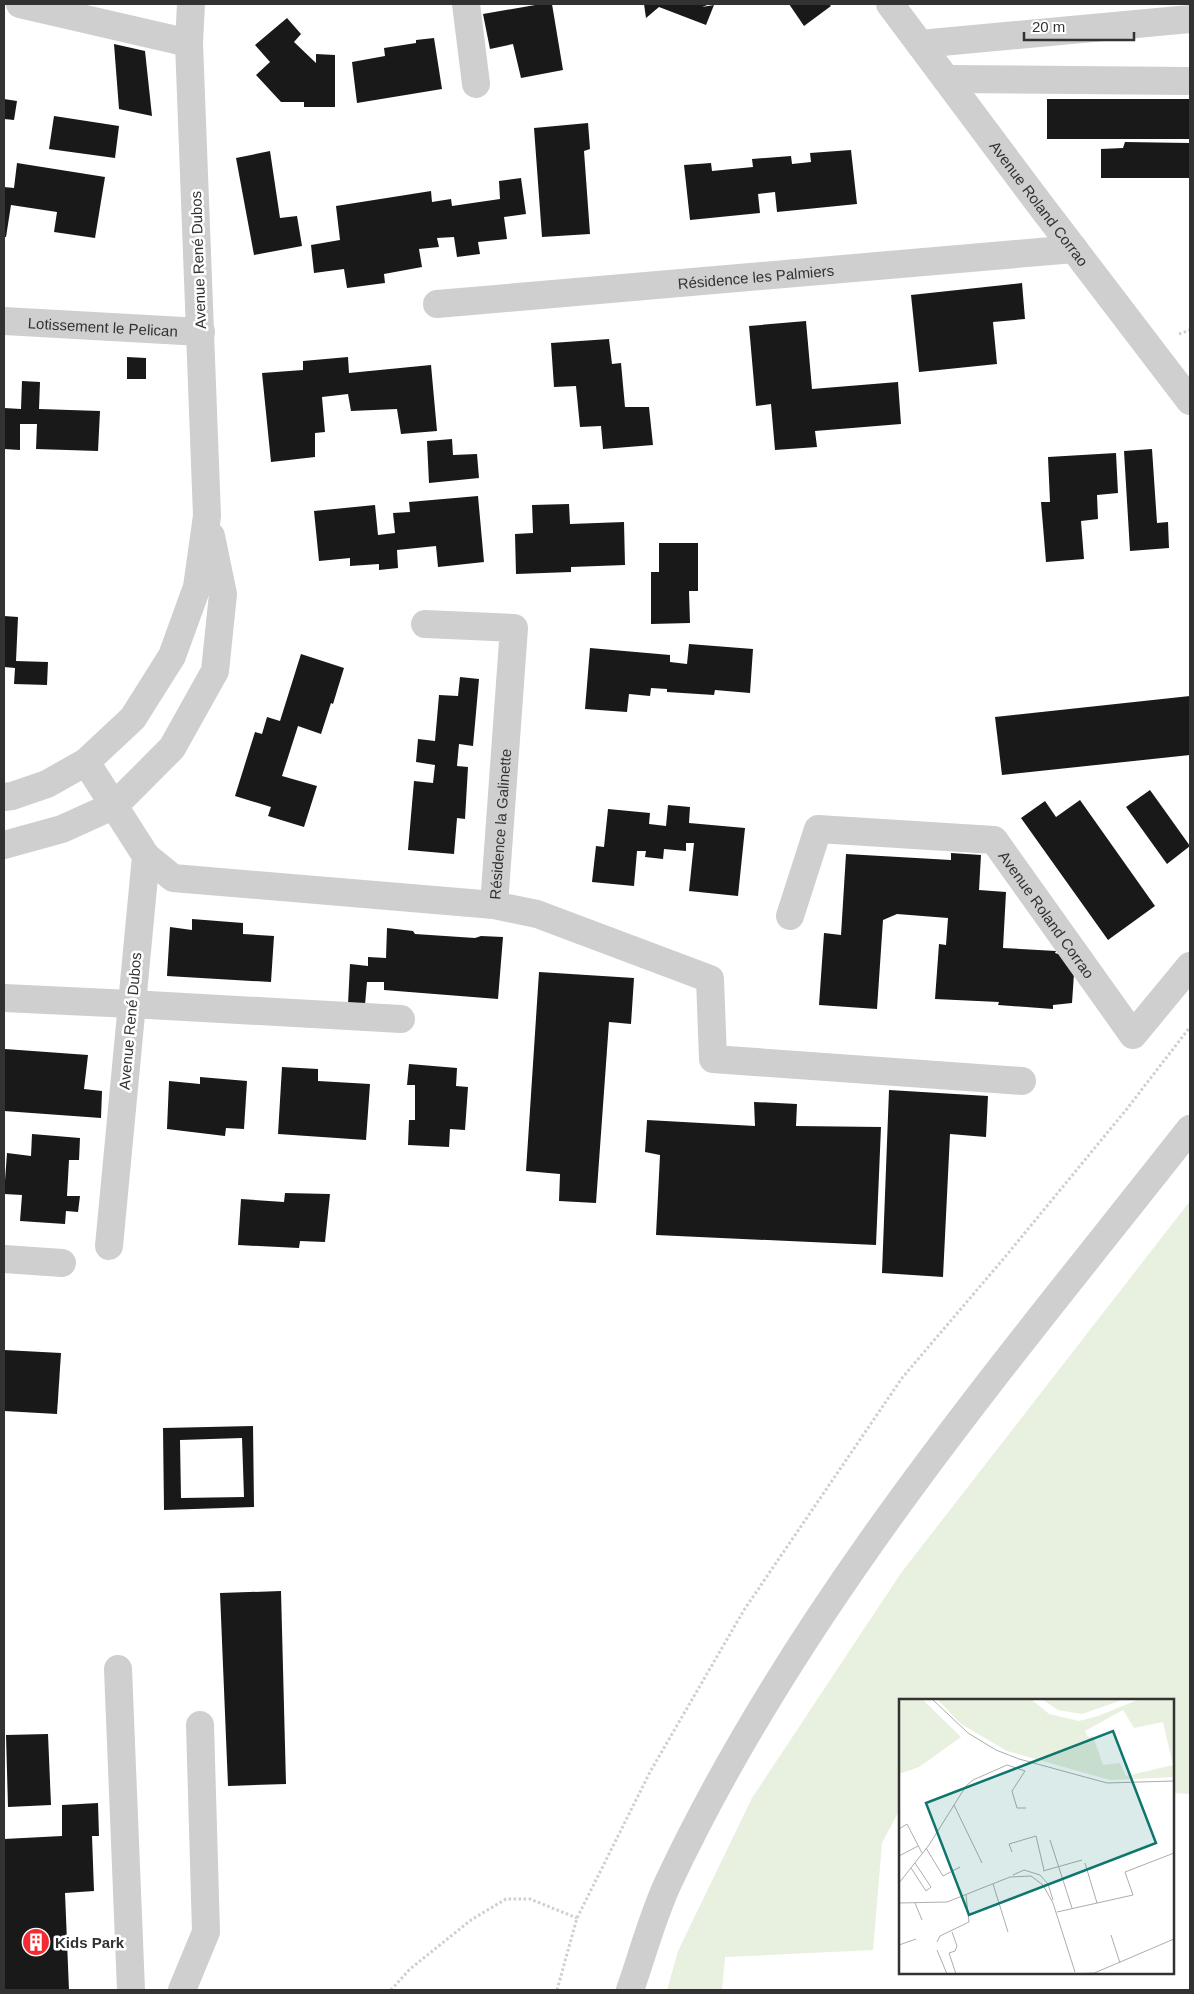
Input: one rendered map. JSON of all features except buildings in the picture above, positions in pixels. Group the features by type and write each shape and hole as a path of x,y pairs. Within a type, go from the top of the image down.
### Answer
{"street":[{"path":"20,4 189,43"},
{"name":"Avenue René Dubos","path":"4,845 62,829 115,805 172,748 215,671 223,594 207,516 189,43 191,4"},
{"path":"466,4 476,84"},
{"name":"Avenue Roland Corrao","path":"890,4 1190,400"},
{"path":"920,44 1185,14"},
{"path":"946,79 1190,81"},
{"name":"Résidence les Palmiers","path":"437,304 1074,248"},
{"name":"Lotissement le Pelican","path":"4,321 201,332"},
{"name":"Avenue René Dubos","path":"4,797 48,784 86,762 133,718 172,656 197,587 207,516"},
{"name":"Résidence la Galinette","path":"146,856 173,878 494,906 514,628 425,624"},
{"path":"86,762 146,856"},
{"name":"Avenue Roland Corrao","path":"790,916 818,829 994,840 1132,1035 1190,966"},
{"name":"Avenue René Dubos","path":"110,1246 146,856"},
{"path":"494,906 538,914 710,979 712,1058 1022,1080"},
{"path":"4,998 401,1019"},
{"path":"630,1990 667,1885 731,1759 806,1640 901,1498 1190,1130"},
{"path":"4,1259 62,1263"},
{"path":"118,1669 131,1990"},
{"path":"182,1990 206,1932 200,1725"}],"path":[{"path":"557,1990 577,1918 650,1772 744,1610 902,1378 1012,1250 1126,1110 1190,1027"},
{"path":"391,1990 410,1969 471,1920 506,1899 530,1899 577,1918"}],"green space":[{"path":"1190,1201 1190,1794 1174,1793 1174,1699 899,1699 899,1811 882,1843 873,1950 725,1957 722,1990 667,1990 678,1951 752,1798 901,1573"}],"place":[{"name":"Kids Park","path":"36,1942"}]}
